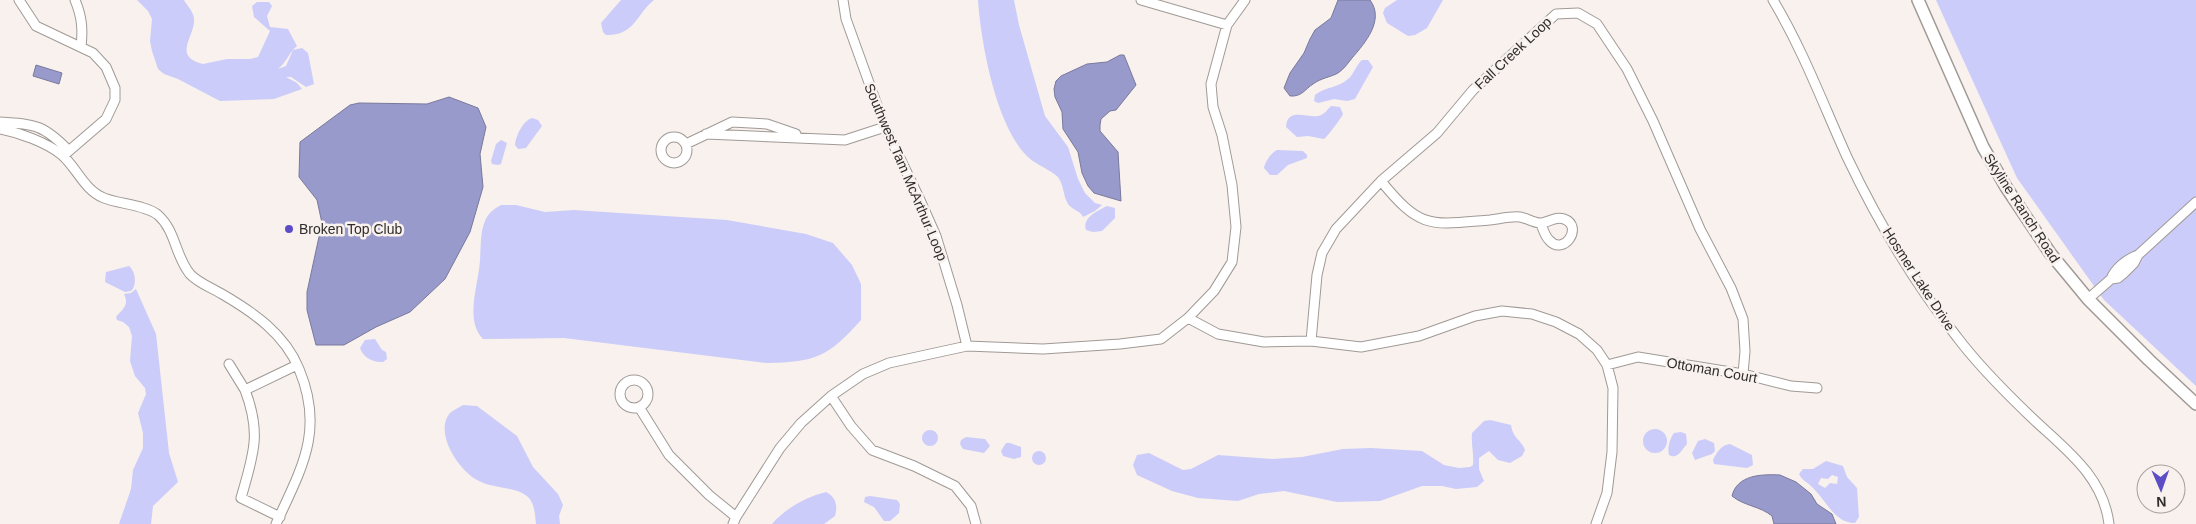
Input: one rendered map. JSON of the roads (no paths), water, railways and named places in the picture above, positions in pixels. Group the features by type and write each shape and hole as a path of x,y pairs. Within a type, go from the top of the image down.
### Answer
{"street":[{"path":"19,0 36,26 93,53 106,67 115,88 115,100 106,119 66,154"},
{"path":"75,0 80,12 83,28 81,47"},
{"name":"Southwest Tam McArthur Loop","path":"843,0 846,19 885,127 936,236 958,305 967,346"},
{"path":"1141,0 1227,25"},
{"path":"639,407 669,455 734,520 780,448 801,423 831,396 863,374 889,363 967,346 1043,349 1161,339 1188,318 1214,291 1232,262 1236,227 1232,185 1222,135 1213,107 1211,84 1227,25 1246,0"},
{"name":"Hosmer Lake Drive","path":"1773,0 1797,44 1848,158 1902,257 1963,344 1999,386 2084,467 2094,481 2104,501 2110,524"},
{"name":"Skyline Ranch Road","path":"1918,0 1973,126 2006,187 2050,253 2088,299 2196,404"},
{"name":"Fall Creek Loop","path":"1311,341 1317,275 1322,254 1336,229 1381,181 1437,133 1473,90 1556,14 1578,13 1597,24 1626,69 1653,121 1700,229 1731,288 1743,319 1746,351 1743,374"},
{"path":"0,122 28,123 38,126 54,136 78,177 103,198 157,214 170,229 182,263 192,276 260,318 283,342 297,365 305,388 309,412 308,448 304,464 278,520 241,498 253,454 255,430 245,390 230,364"},
{"path":"686,144 706,134 845,140 885,127"},
{"path":"0,128 66,154"},
{"path":"1381,181 1400,205 1422,220 1439,224 1520,217 1541,224"},
{"path":"2088,299 2111,279 2118,278 2124,273 2134,264 2138,255 2196,202"},
{"path":"1188,318 1218,334 1264,342 1311,341 1361,346 1419,336 1475,316 1502,311 1532,314 1556,322 1579,334 1597,350 1606,365 1612,388 1612,452 1607,493 1596,524"},
{"name":"Ottoman Court","path":"1606,365 1638,357 1743,374 1791,386 1817,388"},
{"path":"245,390 297,365"},
{"path":"831,396 851,426 872,450 914,466 955,486 971,506 976,524"}],"place":[{"name":"Broken Top Club","path":"289,229"}]}
